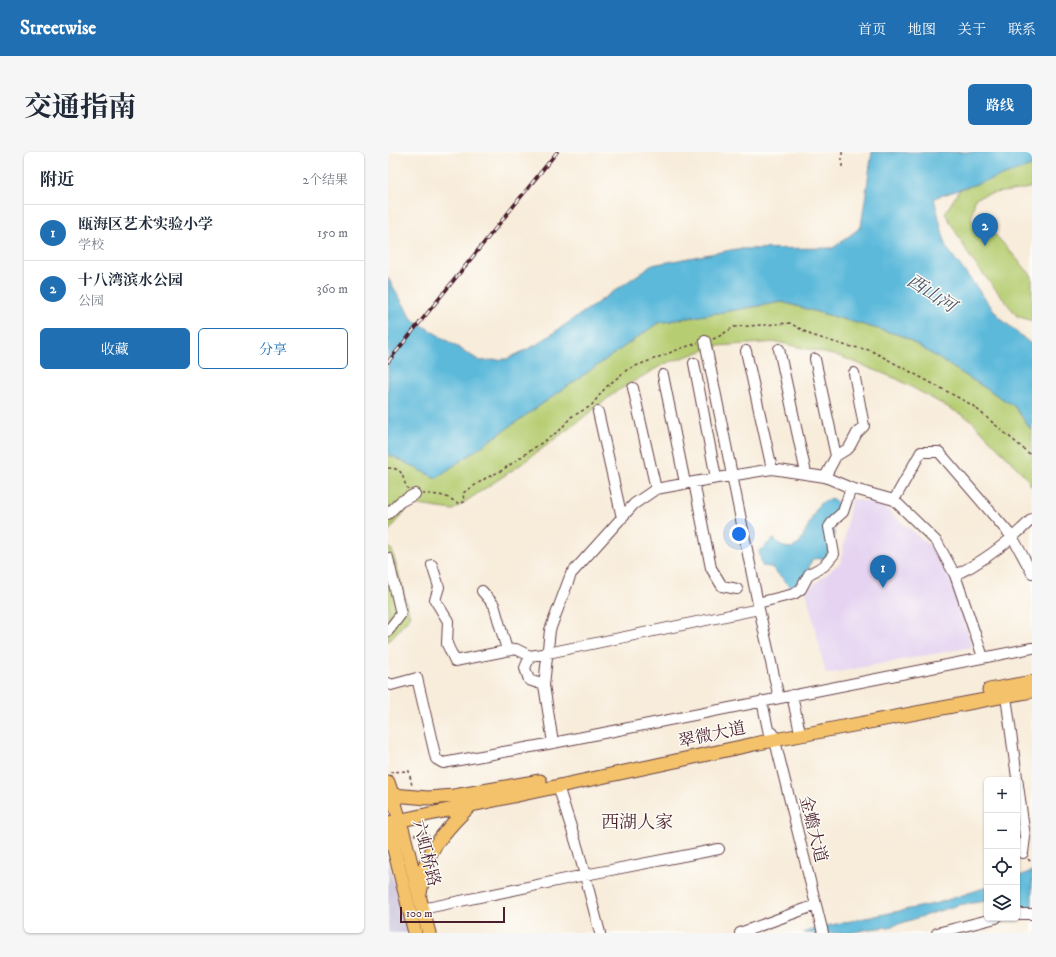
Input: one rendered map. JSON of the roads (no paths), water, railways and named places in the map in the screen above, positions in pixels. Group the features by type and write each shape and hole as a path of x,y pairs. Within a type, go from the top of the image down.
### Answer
{"main road":[{"name":"翠微大道","path":"392,823 558,786 772,736 799,728 1032,682"},
{"name":"翠微大道","path":"390,795 415,798 454,796 772,736 1032,691"},
{"name":"六虹桥路","path":"388,782 392,823 415,933"},
{"path":"421,904 426,863 435,846 458,817 472,804"},
{"name":"六虹桥路","path":"392,823 421,904 429,933"}],"street":[{"path":"705,341 779,698"},
{"path":"779,349 806,473"},
{"path":"746,351 772,469"},
{"path":"815,359 836,456"},
{"path":"694,363 716,478"},
{"path":"826,477 836,456 849,448 864,426 854,374"},
{"path":"663,375 711,568 722,586 737,590"},
{"path":"633,388 656,489"},
{"path":"598,412 622,518"},
{"path":"894,500 921,452 939,452 1013,538 1032,573"},
{"path":"553,743 544,685 550,630 571,574 634,504 656,489 690,482 772,469 826,477 851,488 894,500 937,542 954,576 983,657"},
{"path":"432,565 439,587 435,600 448,621 447,644 455,661 516,649 530,656 548,653 759,606 794,594 801,589 810,574 824,566 834,554 829,527 843,512 851,488"},
{"path":"388,514 400,502 415,494"},
{"path":"954,576 964,571 1013,538 1032,519"},
{"path":"388,558 401,614 388,631"},
{"path":"482,591 494,605 507,650"},
{"path":"388,683 391,685 417,678 436,759 443,763 553,743 1032,648"},
{"path":"530,656 525,668 529,680 544,685"},
{"path":"792,695 799,728"},
{"path":"1006,696 1025,837 1023,853"},
{"name":"金蟾大道","path":"762,701 822,929"},
{"path":"558,786 585,875 600,933"},
{"path":"421,904 585,875 719,849"},
{"path":"740,933 816,905"},
{"path":"1020,914 1032,914"},
{"path":"937,933 984,921"}],"water":[{"name":"西山河","path":"872,152 1032,152 1032,166 934,198 946,247 999,317 1032,345 1032,431 1014,406 903,336 782,302 658,323 436,478 388,454 388,278 412,319 480,361 507,359 536,345 652,265 736,249 833,248 861,227"},
{"path":"832,498 842,507 831,525 835,535 826,558 812,559 806,576 793,589 771,567 762,566 759,551 774,539 783,547 792,548 799,544 819,504"},
{"path":"1032,871 1032,906 1024,910 1020,904 1020,876"},
{"path":"984,888 984,901 958,905 889,927 850,933 803,933 812,929 938,903"}],"railway":[{"path":"388,362 557,152"}],"place":[{"name":"十八湾滨水公园","path":"985,246"},
{"name":"瓯海区艺术实验小学","path":"883,588"}],"district":[{"name":"西湖人家","path":"637,823"}]}
